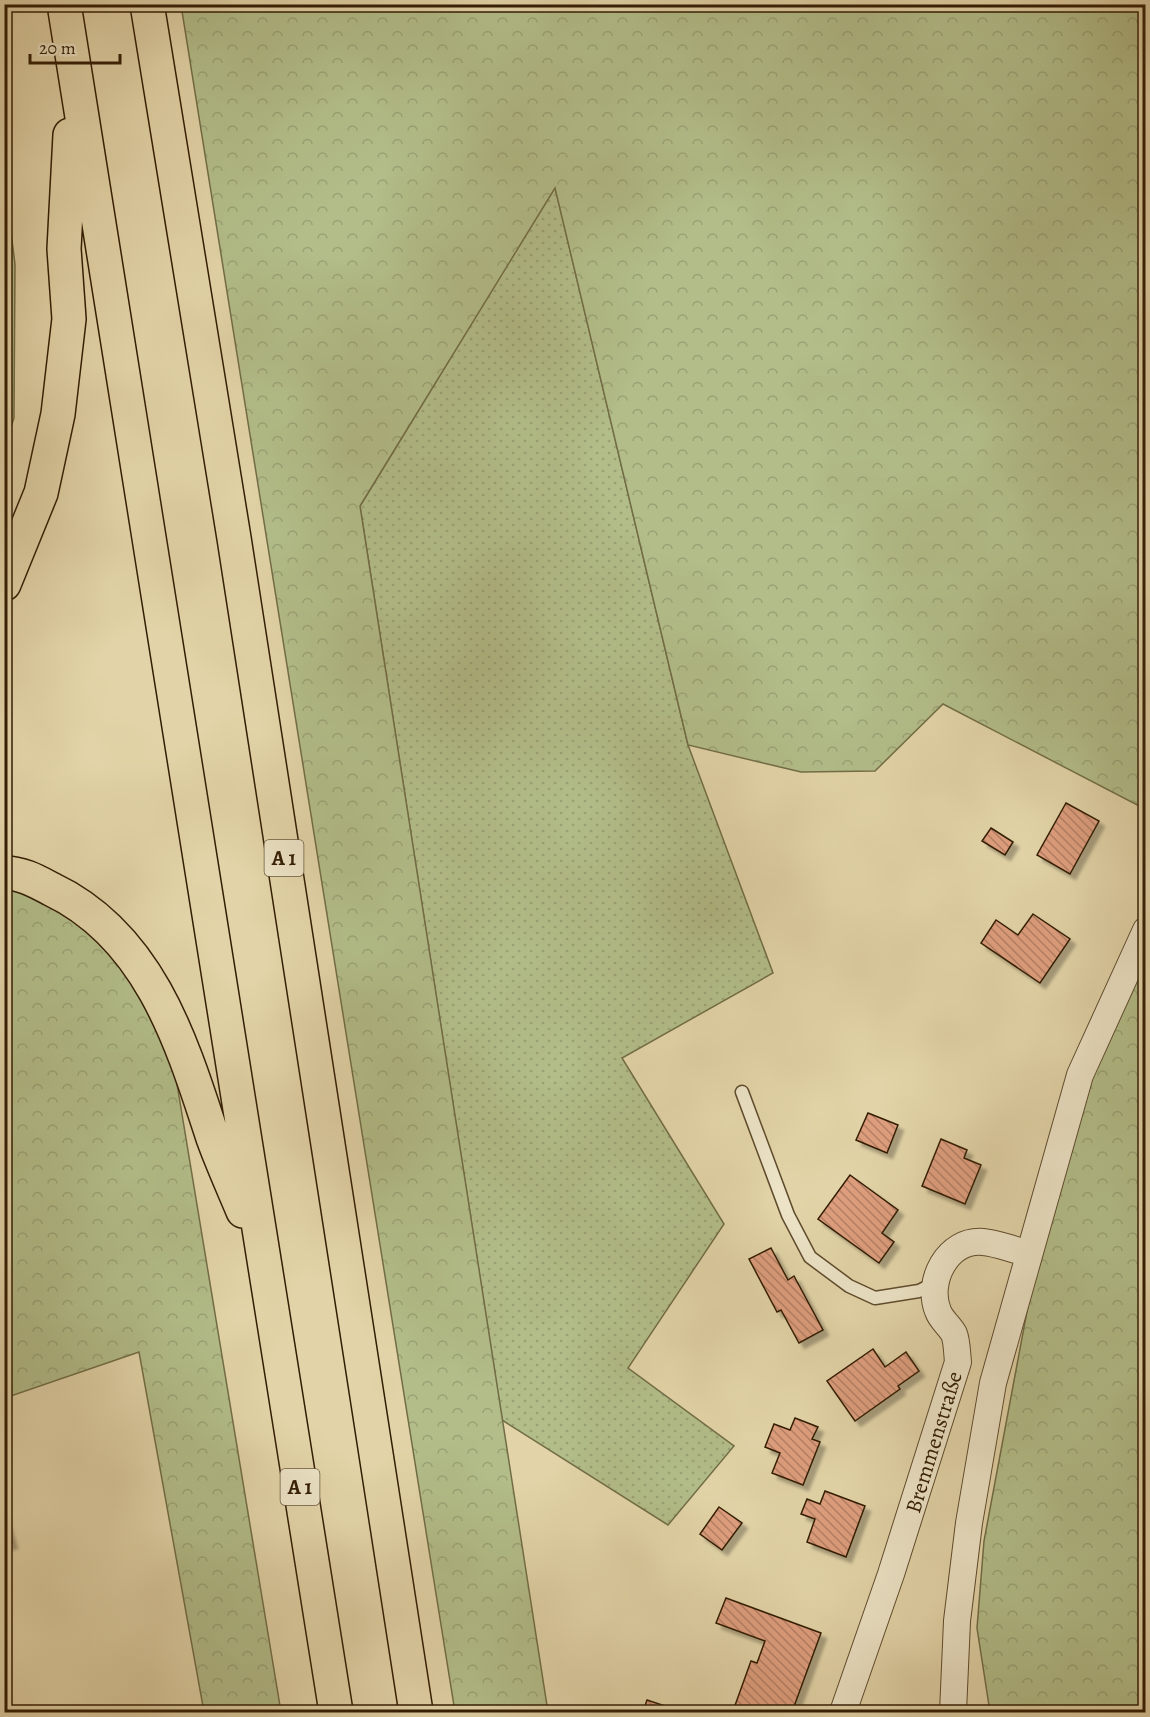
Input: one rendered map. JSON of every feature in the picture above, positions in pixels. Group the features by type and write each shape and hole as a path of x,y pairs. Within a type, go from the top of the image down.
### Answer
{"highway":[{"name":"A 1","path":"64,4 336,1713"},
{"name":"A 1","path":"147,4 234,538 416,1713"},
{"path":"4,584 41,493 58,414 69,319 64,249 73,67"},
{"path":"4,873 17,873 64,895 93,913 131,952 166,1008 191,1069 214,1142 264,1261"}],"street":[{"name":"Bremmenstraße","path":"953,1713 957,1621 969,1523 993,1383 1080,1075 1146,930"},
{"path":"935,1283 944,1260 962,1246 981,1241 1028,1253"},
{"name":"Bremmenstraße","path":"843,1713 895,1563 958,1362 954,1335 938,1313 933,1293 935,1283"}],"lane":[{"path":"742,1092 788,1215 810,1257 849,1286 875,1298 919,1291 935,1283"}],"green space":[{"path":"181,5 1145,5 1145,809 943,704 875,771 801,772 688,745 555,188 360,506 548,1712 455,1712"},
{"path":"4,178 15,264 14,418 5,446"},
{"path":"555,187 688,745 773,973 622,1058 724,1224 628,1368 734,1446 668,1525 502,1420 360,506"},
{"path":"4,886 73,910 135,975 173,1060 281,1712 204,1712 139,1352 5,1398"},
{"path":"1145,958 1145,1712 990,1712 977,1628 984,1541 1028,1306 1088,1086"}],"building":[{"path":"1066,803 1099,821 1070,874 1037,855"},
{"path":"991,828 1013,842 1005,855 982,841"},
{"path":"1033,914 1070,939 1040,983 981,943 996,920 1018,935"},
{"path":"868,1113 898,1125 887,1153 856,1140"},
{"path":"941,1139 967,1150 964,1158 981,1165 965,1204 922,1186"},
{"path":"850,1175 898,1210 882,1233 894,1242 879,1263 818,1219"},
{"path":"771,1248 788,1280 794,1276 823,1330 799,1343 781,1310 777,1312 749,1259"},
{"path":"873,1349 885,1367 906,1352 919,1371 898,1386 900,1389 855,1421 827,1381"},
{"path":"795,1418 818,1427 812,1439 820,1442 803,1485 772,1473 780,1453 765,1447 774,1424 790,1430"},
{"path":"825,1491 865,1506 846,1557 807,1542 815,1519 801,1514 807,1499 820,1504"},
{"path":"719,1507 742,1523 722,1550 700,1534"},
{"path":"4,1517 12,1543 4,1545"},
{"path":"726,1598 821,1633 792,1712 733,1711 751,1661 757,1663 765,1641 716,1623"},
{"path":"647,1700 683,1712 643,1712"}]}
